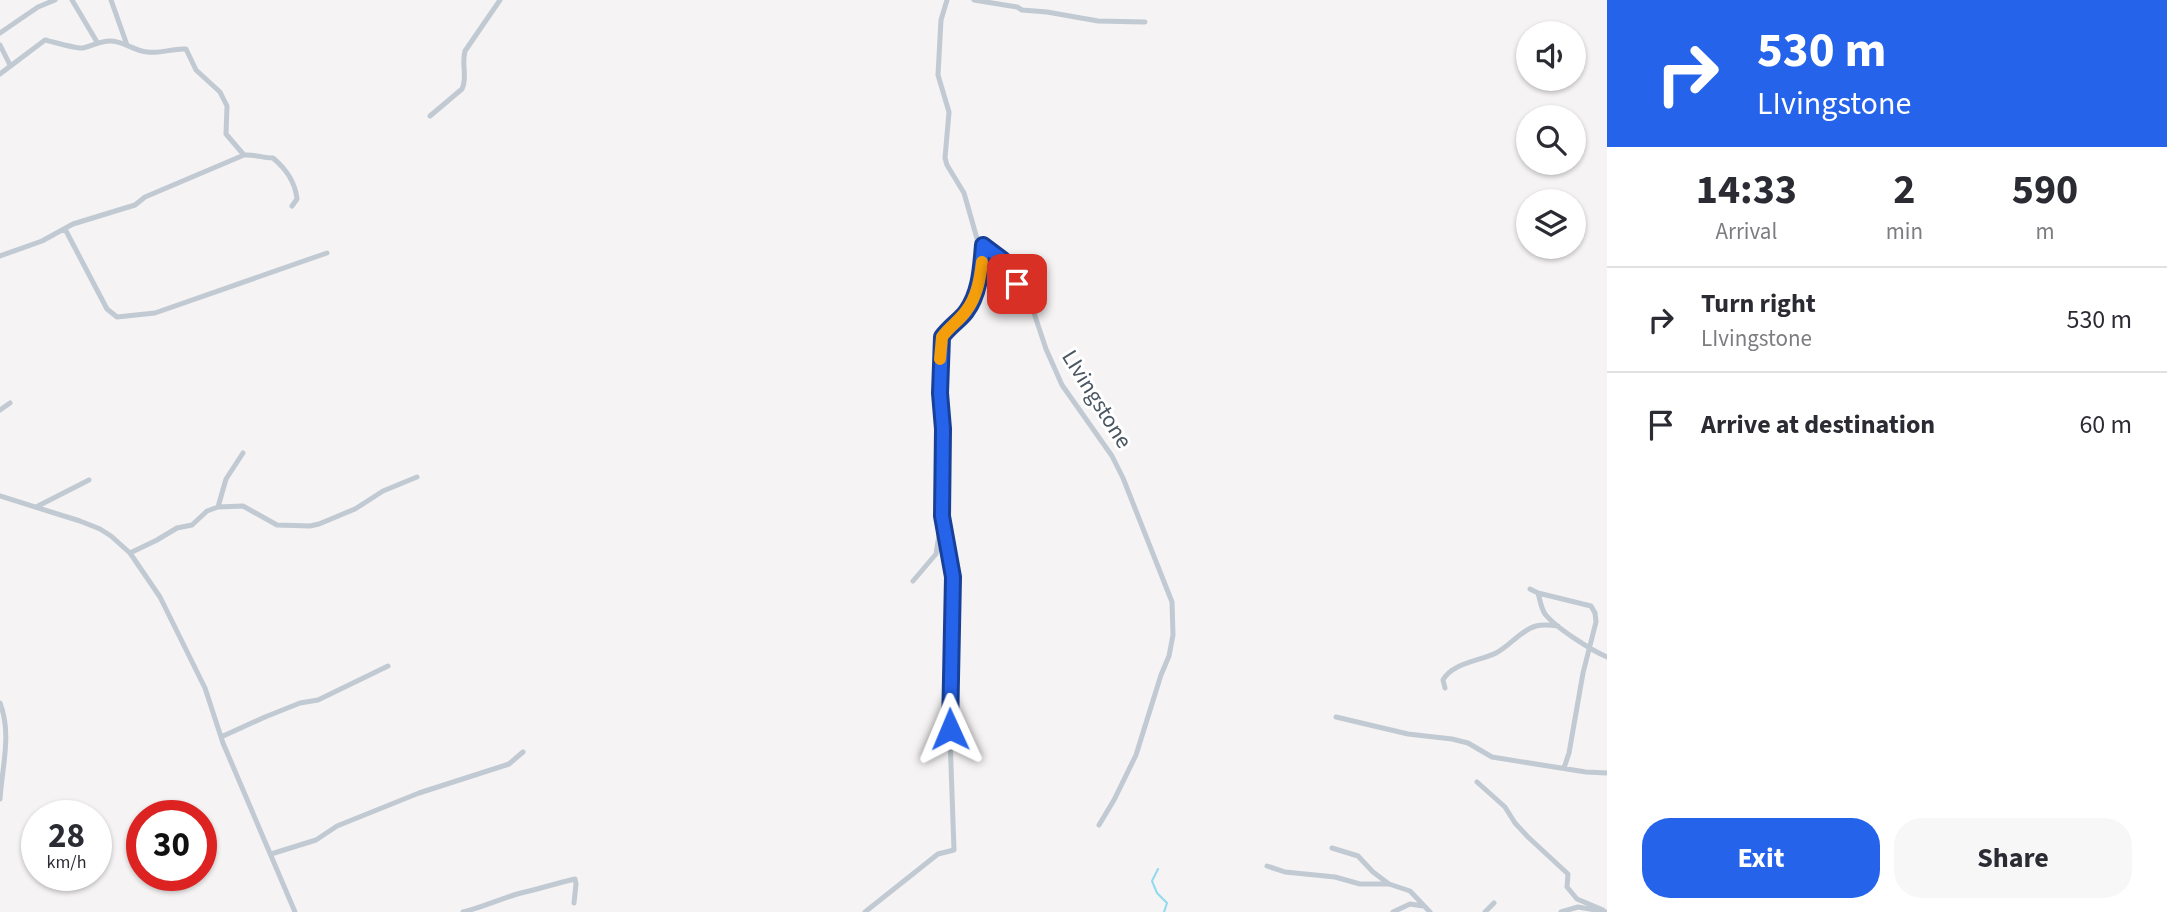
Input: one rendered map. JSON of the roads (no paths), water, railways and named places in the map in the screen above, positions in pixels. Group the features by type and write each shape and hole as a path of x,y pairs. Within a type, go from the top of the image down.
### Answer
{"street":[{"path":"0,33 38,7 55,0"},
{"path":"72,0 97,42"},
{"path":"111,0 127,45"},
{"path":"430,116 462,89 465,83 462,61 465,51 500,0"},
{"name":"LIvingstone","path":"947,0 941,20 938,75 949,118 947,165 964,192 978,242 1003,260 1013,279 1027,296 1062,385 1112,456 1172,602 1174,618 1169,656 1136,755 1099,825"},
{"path":"974,0 1098,21 1145,22"},
{"path":"0,74 45,40 77,48 86,48 97,42 114,41 143,52 186,49 201,76 220,92 227,106 226,134 244,155"},
{"path":"0,45 10,65"},
{"path":"0,256 41,241 73,224 135,205 145,197 244,155 273,158 286,169 296,192 297,199 292,206"},
{"path":"65,229 107,309 117,317 155,313 327,253"},
{"path":"913,581 936,554 942,516 942,337 966,312 974,297 979,282 983,245"},
{"path":"0,410 10,403"},
{"path":"218,507 226,479 243,453"},
{"path":"130,552 177,528 192,525 208,511 218,507 243,506 277,525 310,526 355,509 392,486 417,477"},
{"path":"36,508 89,480"},
{"path":"0,496 100,529 130,552 160,597 205,688 221,737 295,912"},
{"path":"865,912 938,854 954,850 949,709 953,577 942,516"},
{"path":"1530,589 1591,606 1595,613 1596,622 1564,768"},
{"path":"1538,593 1545,613 1589,648 1607,657"},
{"path":"1445,688 1443,680 1450,671 1509,646 1528,629 1538,625 1558,625"},
{"path":"221,737 265,716 318,700 388,666"},
{"path":"0,703 5,714 5,757 0,799"},
{"path":"1336,717 1408,734 1452,738 1482,749 1492,757 1607,773"},
{"path":"271,854 316,840 337,826 419,793 509,764 523,752"},
{"path":"1478,782 1505,807 1528,837 1560,864 1568,874 1567,887 1577,898 1605,911"},
{"path":"1332,848 1358,856 1389,884 1410,891 1430,912"},
{"path":"1267,866 1285,872 1335,877 1360,884 1389,884"},
{"path":"463,912 575,878 574,903"},
{"path":"1485,912 1494,903"},
{"path":"1393,912 1410,904 1423,905"},
{"path":"1561,912 1577,907 1605,911"}],"waterway":[{"path":"1158,869 1152,881 1157,893 1167,903 1164,912"}]}
